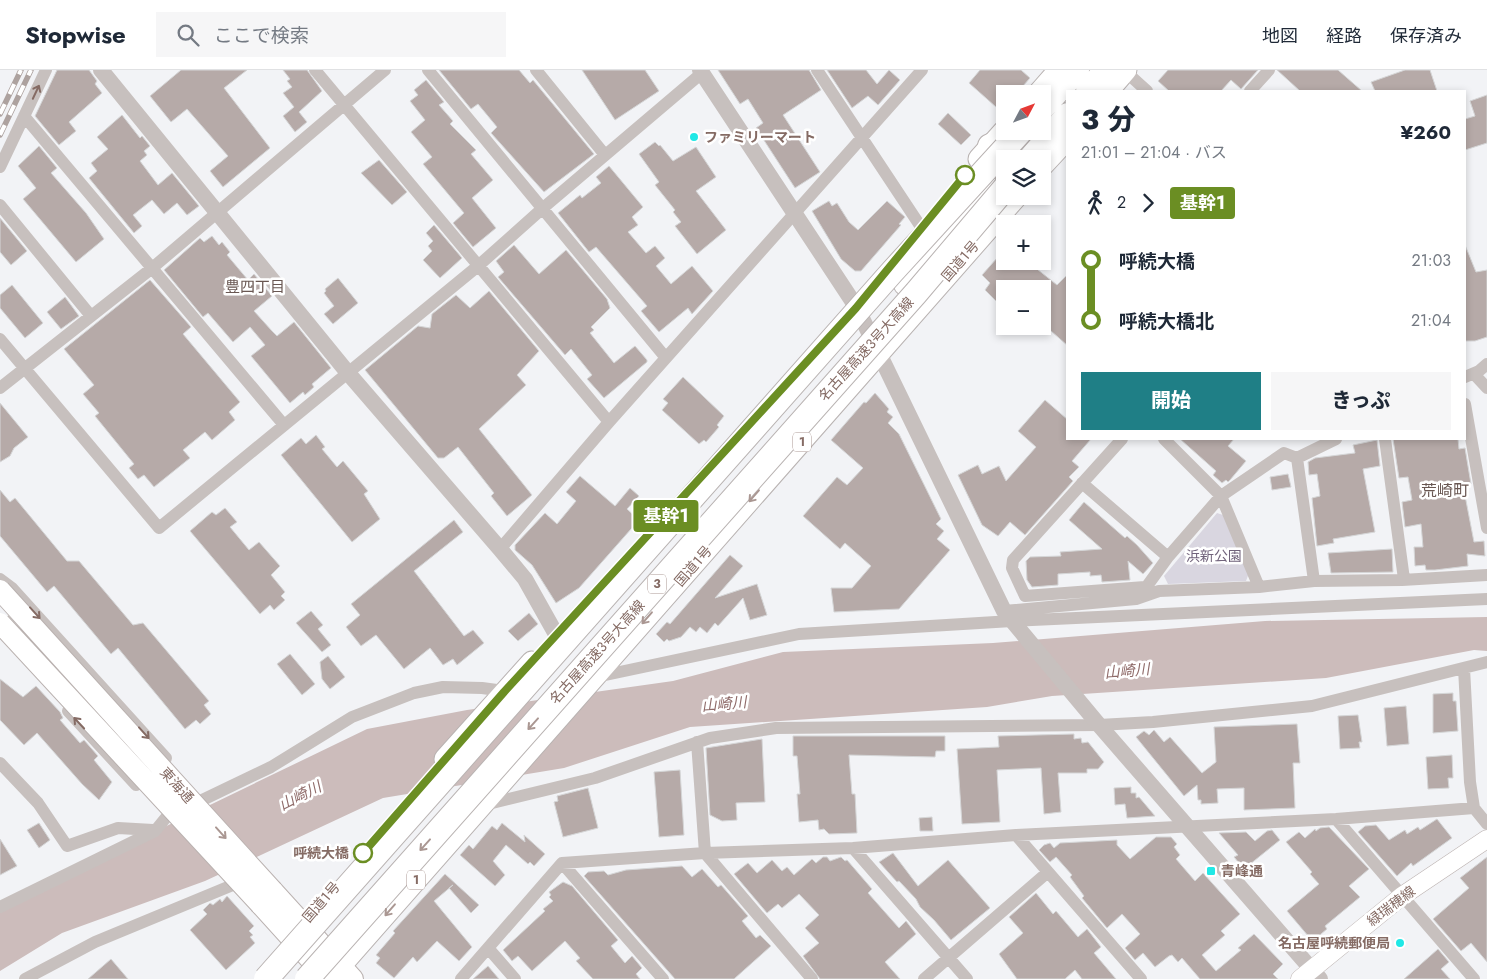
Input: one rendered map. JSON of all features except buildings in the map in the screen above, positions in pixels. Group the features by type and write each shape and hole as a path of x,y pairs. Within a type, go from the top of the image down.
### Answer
{"highway":[{"path":"1046,85 1059,70"},
{"path":"1051,98 1077,70"},
{"path":"1089,90 1119,70"},
{"path":"1109,90 1119,70"},
{"path":"1038,150 1066,117"},
{"name":"国道1号","path":"253,979 500,696 856,308 921,227 996,139"},
{"path":"450,769 509,724 780,427 906,284 978,200 996,140"},
{"name":"3","path":"266,979 450,769 1013,140"},
{"path":"1051,156 1066,140"},
{"name":"名古屋高速3号大高線","path":"307,979 916,293 996,199"},
{"name":"国道1号","path":"338,976 482,806 1009,205"}],"main road":[{"name":"東海通","path":"0,590 194,804 267,897 338,976"},
{"name":"東海通","path":"0,623 240,882 267,897"},
{"name":"緑瑞穂線","path":"1310,976 1402,896 1487,839"}],"street":[{"path":"0,167 46,70"},
{"path":"101,70 348,372 500,548 540,603 557,636"},
{"path":"315,70 609,422"},
{"path":"0,388 151,269 385,70"},
{"path":"428,70 666,358"},
{"path":"536,70 605,155"},
{"path":"817,70 921,227"},
{"path":"500,548 609,422 922,70"},
{"path":"1119,70 1146,90"},
{"path":"1251,90 1269,70"},
{"path":"0,339 160,528 478,266 701,72 856,308 1011,620 1188,827 1310,976"},
{"path":"24,116 284,426"},
{"path":"0,205 91,316"},
{"path":"1487,364 1470,375 1487,388"},
{"path":"1466,410 1487,528"},
{"path":"1121,440 1013,560 1012,568 1025,596 1146,587"},
{"path":"1165,440 1221,496 1259,587"},
{"path":"1138,598 1168,557 1221,496 1284,453 1296,458 1334,440"},
{"path":"1385,440 1404,579"},
{"path":"1296,458 1314,581"},
{"path":"1082,483 1168,557"},
{"path":"1011,620 1138,598 1160,591 1259,587 1314,581 1487,575"},
{"path":"0,579 12,588 166,758 136,785 0,637"},
{"path":"592,682 799,634 1011,620 1487,600"},
{"path":"482,806 595,778 710,738 776,728 1153,722 1312,706 1487,662"},
{"path":"1464,668 1470,782 1474,808 1487,824"},
{"path":"194,804 271,767 352,717 414,693 443,687 482,688 500,696"},
{"path":"697,742 705,853 812,979"},
{"path":"0,763 38,803 67,846 118,828 155,831"},
{"path":"461,979 562,864 705,853 853,848 1016,835 1336,819 1474,808"},
{"path":"0,907 155,831 173,809"},
{"path":"1336,819 1474,979"},
{"path":"1016,835 1141,979"},
{"path":"853,848 967,979"},
{"path":"562,864 663,979"},
{"path":"924,979 1048,872"},
{"path":"25,979 95,942 240,882"},
{"path":"488,948 514,979"}],"green space":[{"name":"浜新公園","path":"1217,513 1226,516 1249,573 1246,581 1168,584 1164,576"}],"water":[{"name":"山崎川","path":"1487,617 1487,651 1474,650 1326,678 1052,696 987,707 690,727 564,768 383,798 205,881 62,933 0,971 0,913 36,889 367,729 467,710 673,681 783,652 993,643 1265,621"}],"railway":[{"path":"0,114 21,70"},
{"path":"0,135 31,70"}],"bus line":[{"name":"基幹1","path":"363,853 504,692 856,308 965,175"}],"place":[{"name":"ファミリーマート","path":"694,137"},
{"name":"呼続大橋","path":"363,853"},
{"name":"青峰通","path":"1211,871"},
{"name":"名古屋呼続郵便局","path":"1400,943"}],"district":[{"name":"豊四丁目","path":"255,287"},
{"name":"荒崎町","path":"1445,490"}]}
